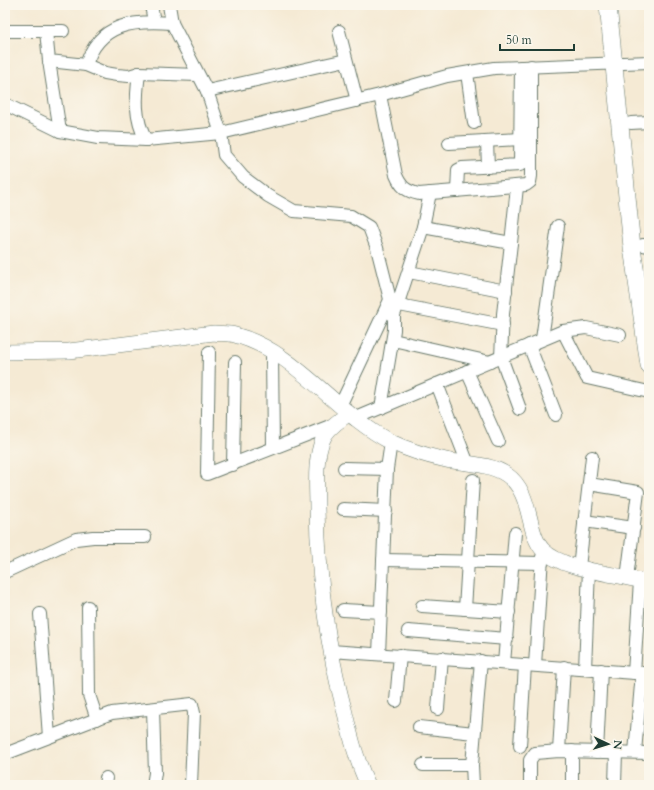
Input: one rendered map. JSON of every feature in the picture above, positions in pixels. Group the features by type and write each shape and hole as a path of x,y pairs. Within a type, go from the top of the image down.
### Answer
{"main road":[{"path":"608,5 630,123 646,246 649,289"},
{"path":"619,5 619,63 632,247 649,364"}],"street":[{"path":"151,5 154,22"},
{"path":"169,5 172,23 207,91 221,133 224,154 243,177 268,196 294,211 351,216 369,227 394,307 393,340 381,408"},
{"path":"86,65 93,46 102,36 116,27 154,22 172,23"},
{"path":"5,31 63,31"},
{"path":"46,31 60,131"},
{"path":"339,31 357,101"},
{"path":"207,91 346,60"},
{"path":"49,61 86,65 105,73 116,75 130,76 139,73 198,75"},
{"path":"5,104 60,131 98,138 146,140 221,133 357,101 447,76 494,68 649,62"},
{"path":"457,191 458,170 462,168 520,165 526,67"},
{"path":"380,95 396,175 400,184 406,190 419,194 517,187 526,185 532,176 526,67"},
{"path":"139,73 136,108 139,127 146,140"},
{"path":"466,73 474,123"},
{"path":"630,123 649,122"},
{"path":"449,143 521,139"},
{"path":"487,141 488,167"},
{"path":"517,187 506,291 501,357 520,409"},
{"path":"368,785 358,764 331,651 318,542 316,469 318,452 323,438 347,413 409,272 423,228 430,193"},
{"path":"542,339 558,226"},
{"path":"423,228 511,243"},
{"path":"409,272 506,291"},
{"path":"394,307 503,325"},
{"path":"347,413 381,408 563,331 586,328 620,335"},
{"path":"563,331 587,378 649,392"},
{"path":"5,352 69,351 214,333 234,334 253,341 272,353 347,413 391,442 424,454 494,468 516,482 525,501 542,557 520,746"},
{"path":"393,340 490,362"},
{"path":"529,345 556,415"},
{"path":"209,352 207,474 335,424"},
{"path":"272,353 273,447"},
{"path":"233,465 235,362"},
{"path":"467,371 498,441"},
{"path":"436,384 468,464"},
{"path":"379,654 387,469 391,442"},
{"path":"585,669 584,521 592,457"},
{"path":"344,468 387,469"},
{"path":"465,609 473,480"},
{"path":"589,484 638,492 634,528 639,580 642,673 635,752"},
{"path":"343,509 386,511"},
{"path":"584,521 634,528"},
{"path":"504,664 515,533"},
{"path":"5,572 76,539 93,537 145,537"},
{"path":"383,560 513,563 542,557 566,564 639,580"},
{"path":"422,606 509,612"},
{"path":"88,607 89,695 97,719"},
{"path":"343,610 381,612"},
{"path":"40,614 49,737"},
{"path":"408,631 507,639"},
{"path":"331,651 642,673"},
{"path":"396,701 400,655"},
{"path":"438,709 442,658"},
{"path":"473,785 472,765 474,732 481,661"},
{"path":"559,751 564,667"},
{"path":"597,752 602,670"},
{"path":"5,754 112,713 192,704 194,713 191,785"},
{"path":"153,709 155,773 153,785"},
{"path":"419,726 474,732"},
{"path":"530,785 530,760 532,755 559,751 649,753"},
{"path":"572,751 572,785"},
{"path":"615,785 616,752"},
{"path":"423,765 472,765"}]}
